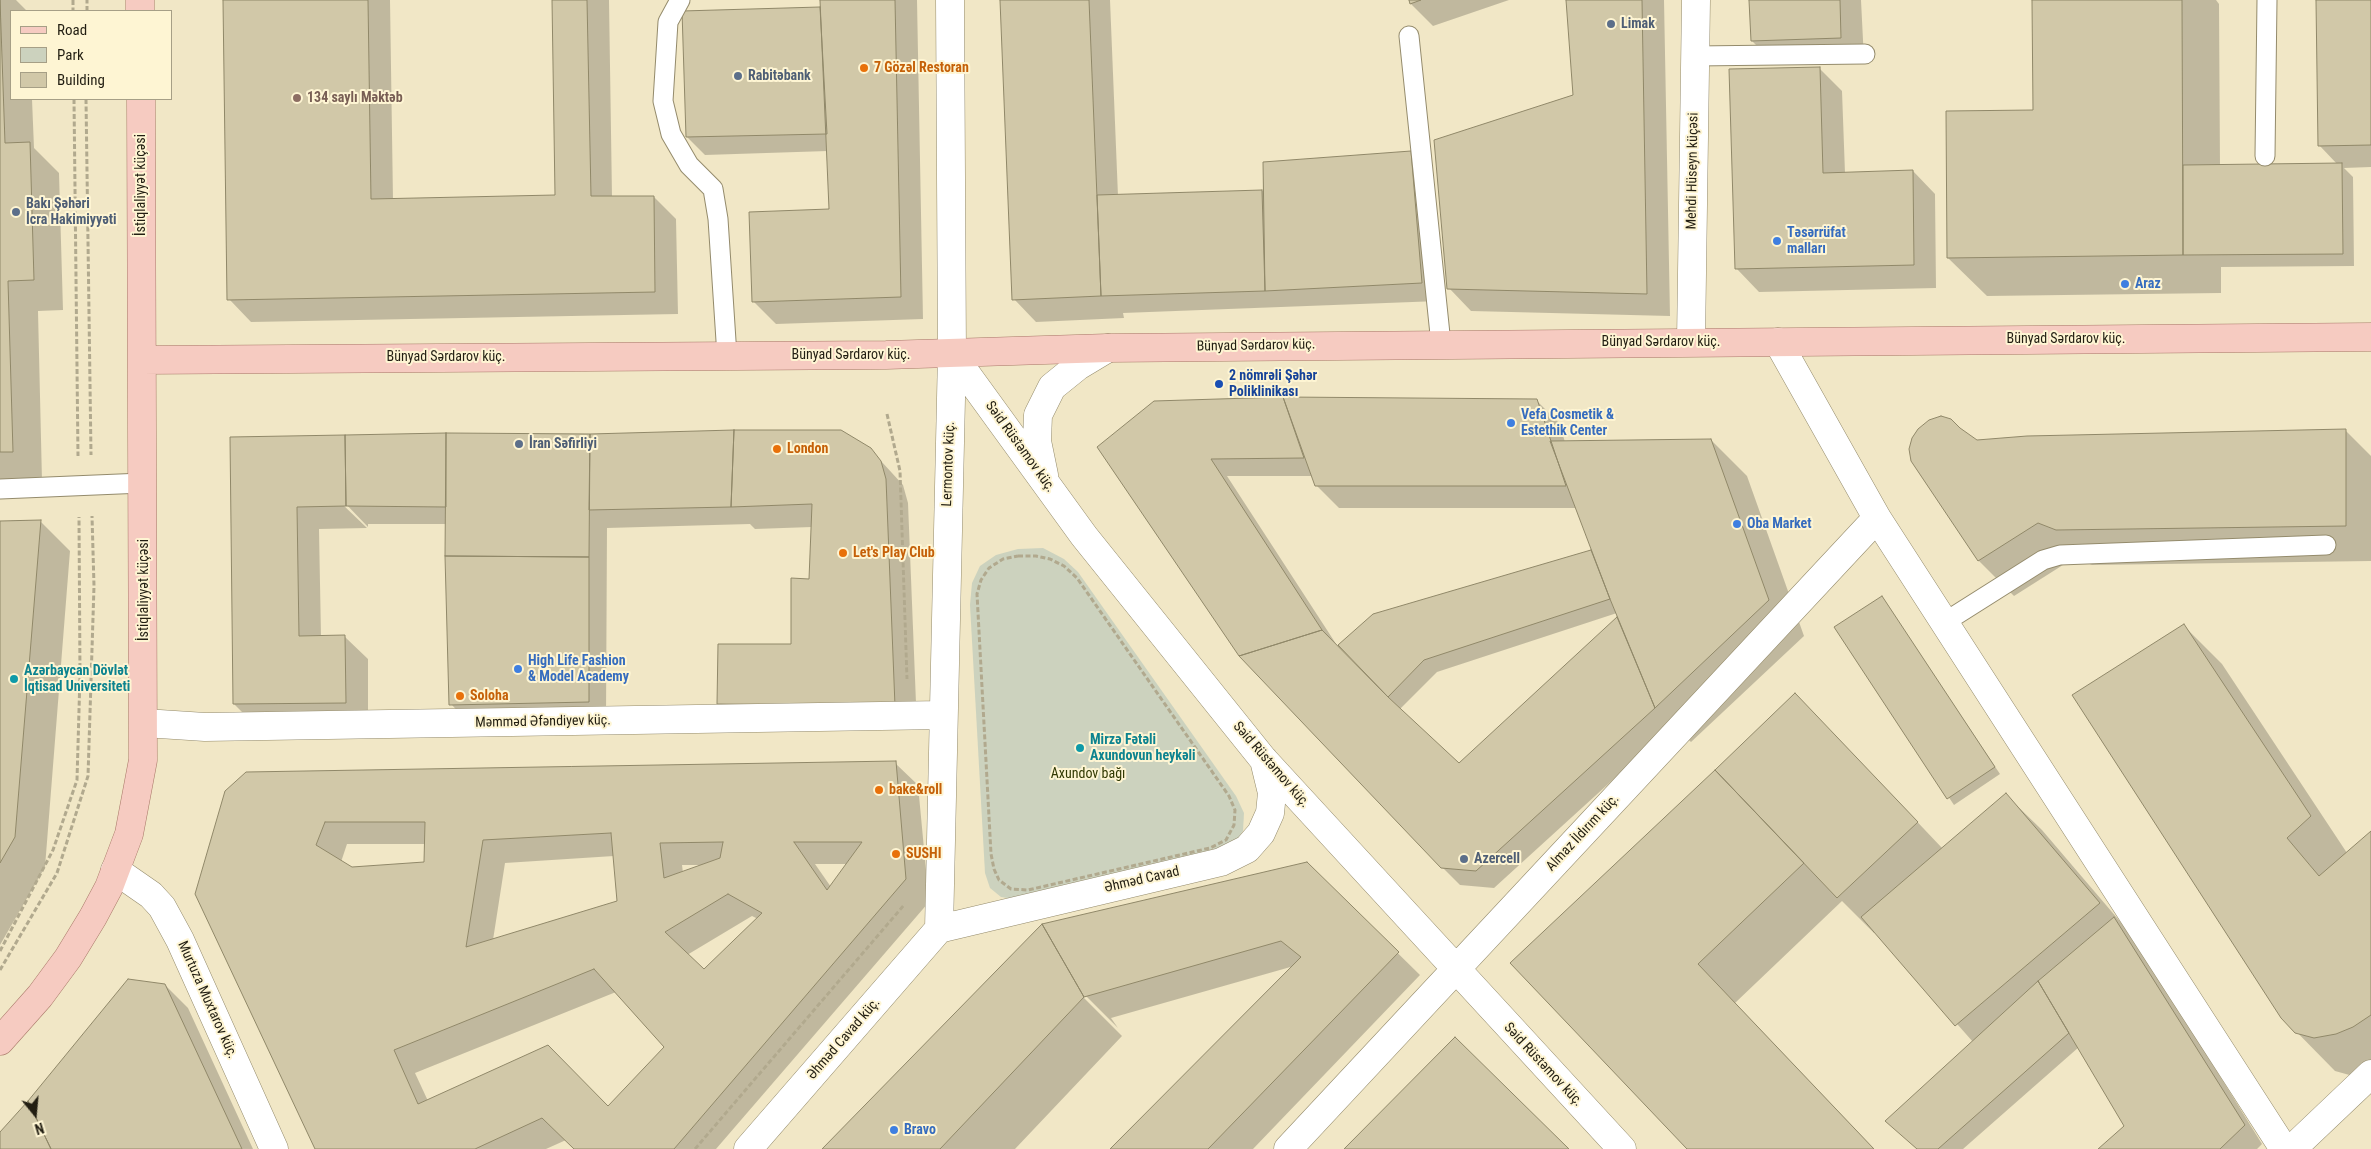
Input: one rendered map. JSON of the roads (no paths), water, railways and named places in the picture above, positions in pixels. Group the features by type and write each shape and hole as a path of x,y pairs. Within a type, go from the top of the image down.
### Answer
{"main road":[{"name":"İstiqlaliyyət küçəsi","path":"0,1040 40,996 68,958 93,917 129,834 143,760 141,100"},
{"name":"Bünyad Sərdarov küç.","path":"142,360 952,354 1108,348 1691,341 1778,342 2371,337"}],"street":[{"name":"Lermontov küç.","path":"939,928 942,715 952,354 950,0"},
{"name":"Mehdi Hüseyn küçəsi","path":"1691,341 1696,0"},
{"path":"1778,342 1877,518 2284,1149"},
{"path":"1046,484 1037,441 1038,415 1052,387 1078,366 1108,348"},
{"name":"Səid Rüstəmov küç.","path":"952,354 1084,536 1263,759 1455,971 1622,1149"},
{"name":"Almaz İldırım küç.","path":"1288,1149 1877,518"},
{"name":"Məmməd Əfəndiyev küç.","path":"144,723 205,727 942,715"},
{"name":"Əhməd Cavad","path":"939,928 1221,862 1247,849 1262,834 1270,814 1272,793 1263,759"},
{"name":"Murtuza Muxtarov küç.","path":"115,870 151,895 162,907 180,940 274,1149"},
{"name":"Əhməd Cavad küç.","path":"748,1149 939,928"},
{"path":"2292,1149 2371,1074"}],"lane":[{"path":"680,0 668,22 663,101 671,134 689,165 713,189 718,219 727,356"},
{"path":"2265,156 2268,0"},
{"path":"1409,36 1442,344"},
{"path":"1695,56 1864,54"},
{"path":"0,489 143,484"},
{"path":"1945,622 2043,560 2060,555 2326,545"}],"place":[{"name":"Limak","path":"1611,24"},
{"name":"7 Gözəl Restoran","path":"864,68"},
{"name":"Rabitəbank","path":"738,76"},
{"name":"134 saylı Məktəb","path":"297,98"},
{"name":"Bakı Şəhəri İcra Hakimiyyəti","path":"16,212"},
{"name":"Təsərrüfat malları","path":"1777,241"},
{"name":"Araz","path":"2125,284"},
{"name":"2 nömrəli Şəhər Poliklinikası","path":"1219,384"},
{"name":"Vefa Cosmetik & Estethik Center","path":"1511,423"},
{"name":"İran Səfirliyi","path":"519,444"},
{"name":"London","path":"777,449"},
{"name":"Oba Market","path":"1737,524"},
{"name":"Let's Play Club","path":"843,553"},
{"name":"High Life Fashion & Model Academy","path":"518,669"},
{"name":"Azərbaycan Dövlət İqtisad Universiteti","path":"14,679"},
{"name":"Soloha","path":"460,696"},
{"name":"Mirzə Fətəli Axundovun heykəli","path":"1080,748"},
{"name":"bake&roll","path":"879,790"},
{"name":"SUSHI","path":"896,854"},
{"name":"Azercell","path":"1464,859"},
{"name":"Bravo","path":"894,1130"}],"park label":[{"name":"Axundov bağı","path":"1088,774"}]}
